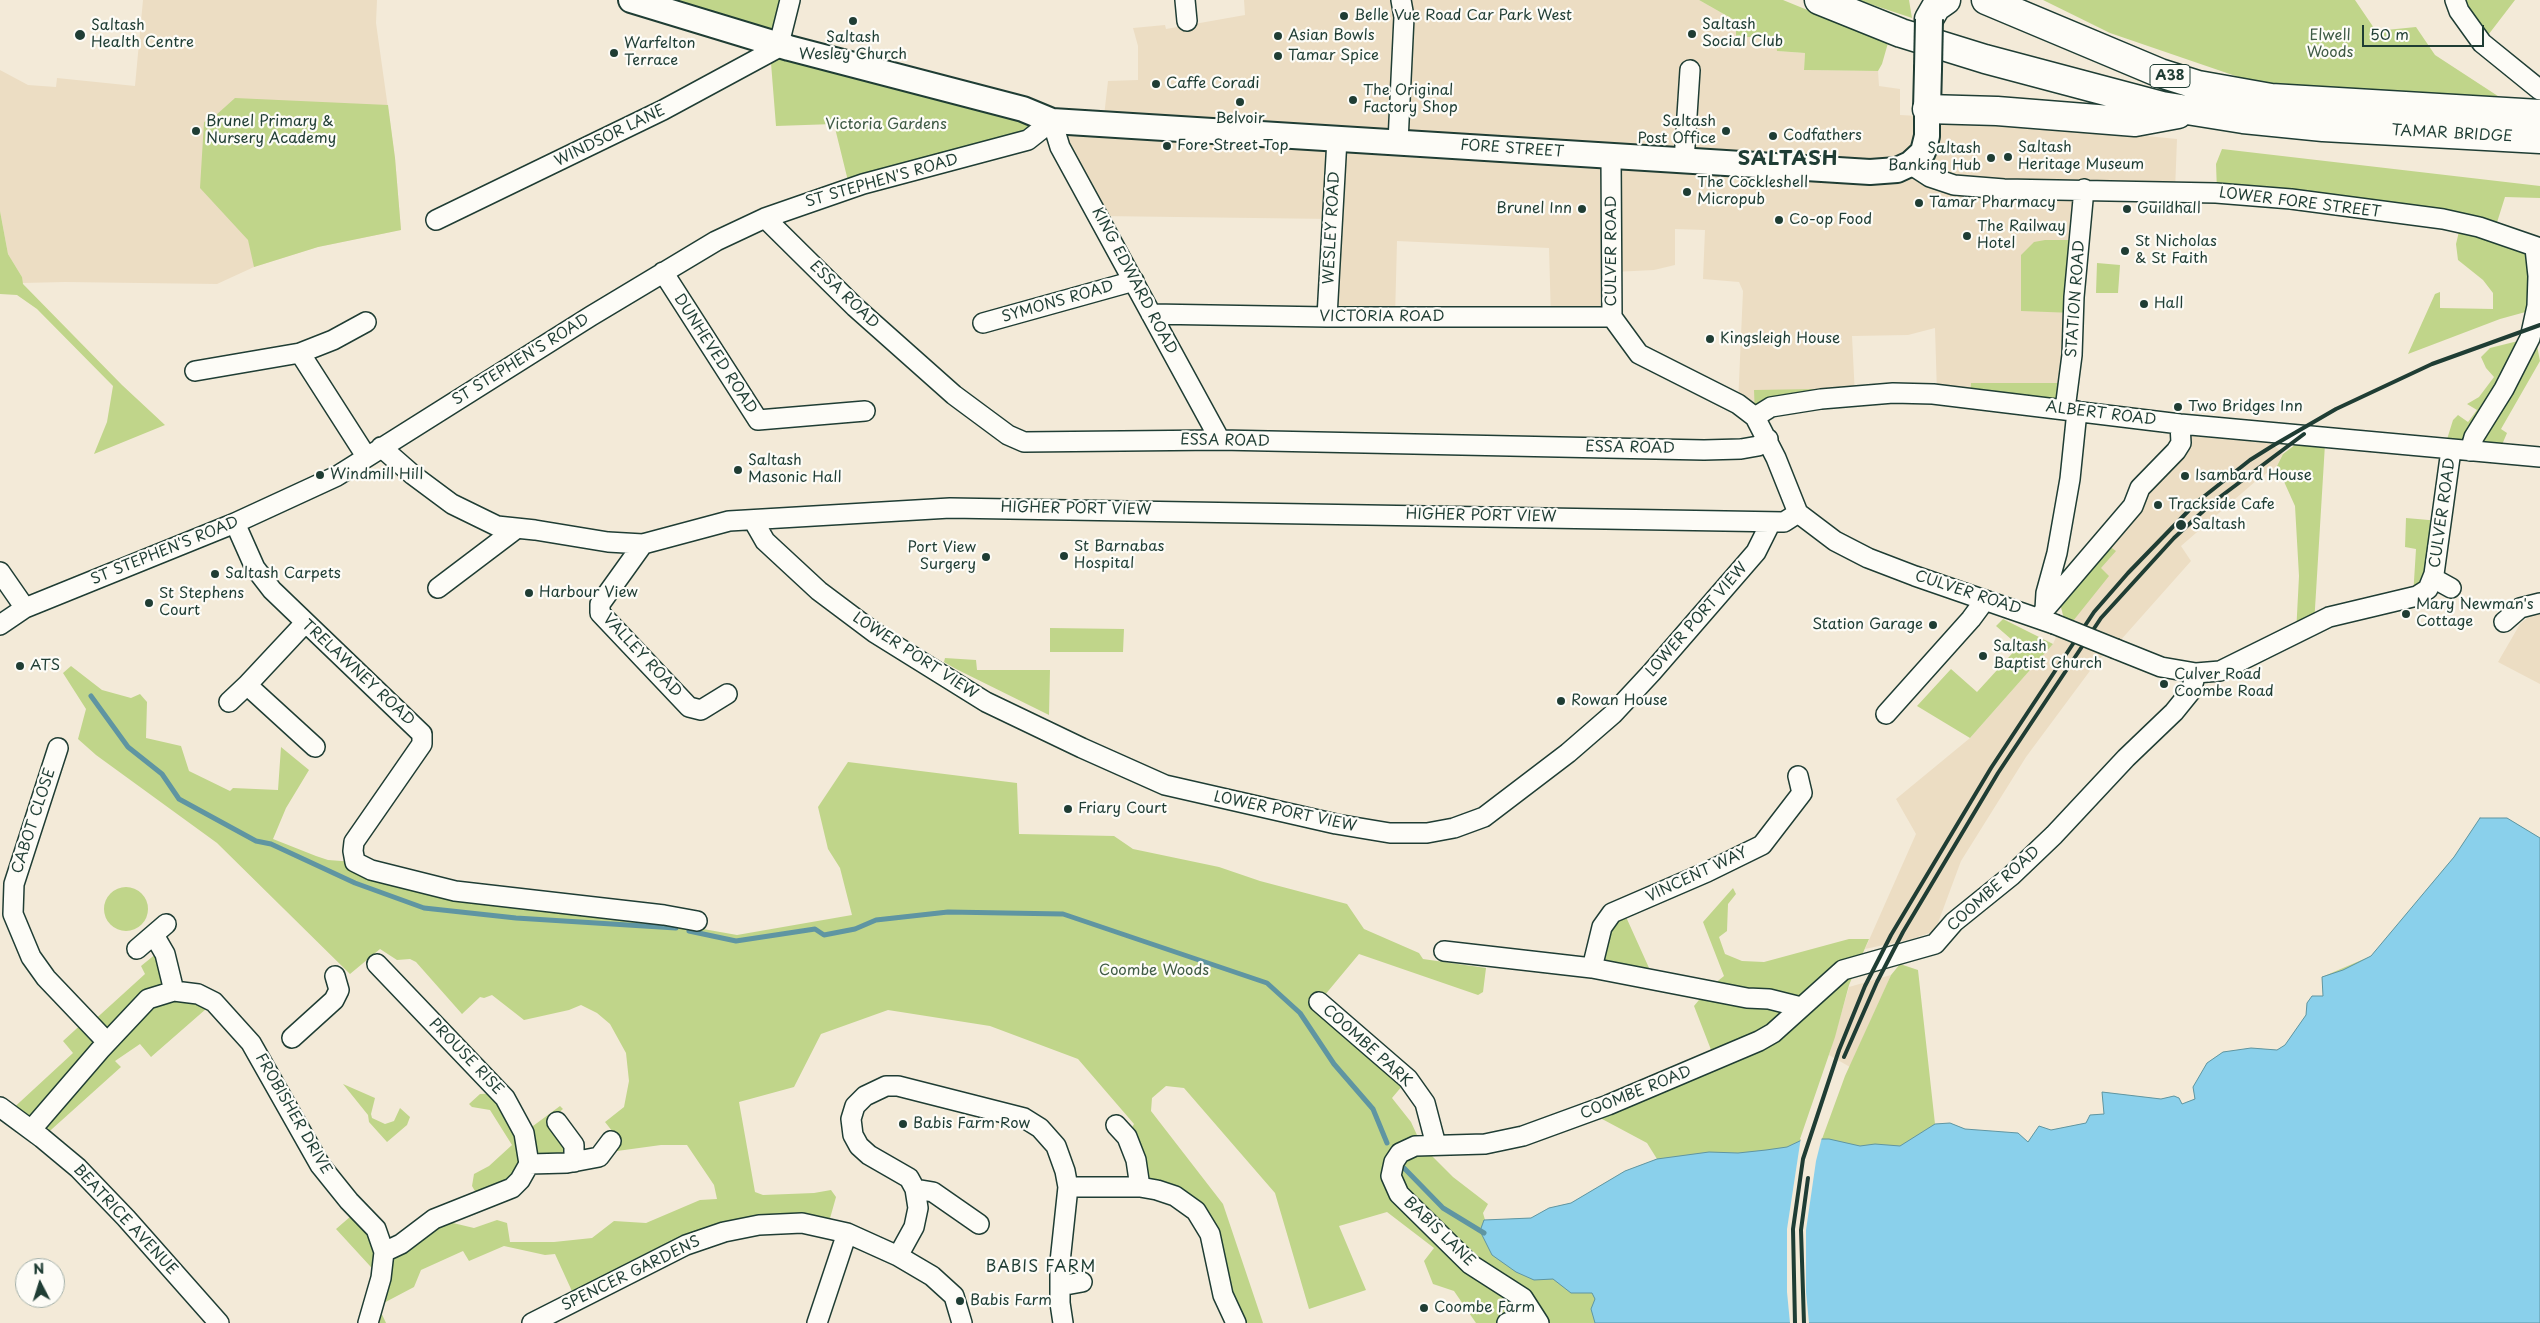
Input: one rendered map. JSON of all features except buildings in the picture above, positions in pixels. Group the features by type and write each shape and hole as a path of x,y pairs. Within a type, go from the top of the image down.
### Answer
{"highway":[{"name":"A38","path":"1819,0 1901,33 1976,56 2162,106 2195,112 2314,126 2366,117 2540,114"},
{"name":"A38","path":"1986,0 2160,73 2198,85 2366,117"},
{"name":"A38","path":"1928,109 1997,111 2135,122 2195,112"},
{"name":"TAMAR BRIDGE","path":"2366,117 2540,139"}],"main road":[{"path":"1928,109 1928,69 1934,6"}],"street":[{"name":"FORE STREET","path":"631,0 779,44 1023,109 1052,121 1870,172 1897,170 1910,164"},
{"path":"779,44 790,0"},
{"path":"1185,0 1187,21"},
{"path":"1398,142 1404,17 1401,0"},
{"path":"2455,0 2459,10 2482,43 2540,90"},
{"name":"WINDSOR LANE","path":"436,220 663,110 774,50 779,44"},
{"path":"1684,161 1690,70"},
{"path":"1910,164 1923,152 1927,136 1928,109"},
{"name":"ST STEPHEN'S ROAD","path":"0,626 25,608 234,523 337,476 374,451 716,241 764,218 864,184 1028,140 1052,121"},
{"name":"KING EDWARD ROAD","path":"1052,121 1060,146 1220,440"},
{"name":"WESLEY ROAD","path":"1327,317 1337,139"},
{"name":"CULVER ROAD","path":"1611,157 1612,317 1639,354 1738,404 1755,417 1768,439 1798,514 1835,541 1868,558 1985,600 2046,617 2116,650 2161,667 2196,673 2220,671 2329,617 2417,596 2428,589 2433,578 2451,450"},
{"name":"LOWER FORE STREET","path":"1910,164 1930,177 1954,186 2216,193 2291,199 2450,220 2479,227 2538,248"},
{"name":"STATION ROAD","path":"2046,617 2046,593 2057,552 2070,479 2072,355 2084,189"},
{"name":"ESSA ROAD","path":"764,218 854,307 954,395 1008,435 1024,442 1220,440 1704,450 1741,449 1758,446 1768,439"},
{"path":"2470,451 2474,437 2504,389 2530,338 2537,306 2538,248"},
{"name":"DUNHEVED ROAD","path":"663,272 758,420 865,411"},
{"name":"SYMONS ROAD","path":"983,323 1134,281"},
{"name":"VICTORIA ROAD","path":"1152,314 1327,317 1612,317"},
{"path":"194,369 300,353 334,340 366,322"},
{"path":"300,353 374,451"},
{"name":"ALBERT ROAD","path":"1755,417 1771,407 1794,403 1893,393 1956,396 2180,424 2540,457"},
{"path":"2046,617 2133,506 2140,488 2176,451 2181,443 2180,424"},
{"name":"HIGHER PORT VIEW","path":"374,451 413,475 452,504 497,526 608,542 643,544 719,522 950,508 1771,522 1784,522 1798,514"},
{"name":"LOWER PORT VIEW","path":"753,520 765,540 819,591 874,633 986,702 1165,785 1336,824 1390,833 1427,833 1454,828 1484,817 1568,753 1613,714 1652,672 1756,552 1771,522"},
{"name":"TRELAWNEY ROAD","path":"234,523 255,568 272,590 422,734 422,744 354,842 355,862 371,870 455,892 687,924"},
{"path":"438,588 516,529"},
{"name":"VALLEY ROAD","path":"643,544 600,604 600,613 689,707 701,710 727,694"},
{"path":"0,572 25,608"},
{"path":"2433,578 2451,588"},
{"path":"1886,714 1971,619 1985,600"},
{"path":"2504,622 2520,608 2540,603"},
{"path":"229,702 305,623"},
{"name":"COOMBE ROAD","path":"1436,1145 1460,1147 1523,1136 1608,1105 1759,1041 1773,1033 1842,970 1935,944 1954,922 2011,876 2054,835 2126,758 2174,712 2191,691 2196,673"},
{"path":"247,685 315,747"},
{"name":"CABOT CLOSE","path":"58,748 14,884 13,914 27,949 36,964 107,1042"},
{"name":"VINCENT WAY","path":"1592,968 1602,927 1612,913 1707,872 1762,845 1802,793 1798,776"},
{"path":"137,949 160,930 174,991"},
{"path":"1444,950 1494,948 1746,998 1769,999 1801,1008"},
{"name":"PROUSE RISE","path":"377,964 505,1098 524,1134 529,1164"},
{"path":"292,1038 334,1000 339,990 335,976"},
{"name":"FROBISHER DRIVE","path":"31,1130 107,1042 148,999 174,991 198,994 219,1006 251,1043 320,1165 349,1201 376,1229 384,1252 381,1278 368,1323"},
{"name":"COOMBE PARK","path":"1319,1002 1408,1079 1425,1104 1436,1145"},
{"path":"898,1256 914,1226 918,1208 915,1189 909,1178 869,1155 859,1146 853,1135 851,1119 855,1106 865,1096 886,1086 898,1086 1024,1118 1040,1128 1056,1146 1065,1171 1068,1187 1060,1262 1063,1323"},
{"name":"BEATRICE AVENUE","path":"0,1107 78,1168 126,1218 219,1323"},
{"path":"557,1122 574,1145 574,1162"},
{"path":"1116,1125 1127,1137 1136,1160 1140,1187"},
{"path":"384,1252 401,1244 434,1219 512,1188 520,1180 529,1164 574,1162 599,1157 611,1141"},
{"name":"BABIS LANE","path":"1436,1145 1414,1146 1400,1153 1394,1162 1391,1176 1399,1194 1470,1264 1523,1298 1536,1318"},
{"path":"1068,1187 1140,1187 1175,1196 1196,1211 1210,1234 1222,1295 1232,1323"},
{"path":"915,1189 933,1192 979,1224"},
{"name":"SPENCER GARDENS","path":"532,1323 686,1245 724,1232 759,1225 802,1223 847,1233 898,1256 932,1276 954,1296 962,1323"},
{"path":"817,1323 847,1233"},
{"path":"1060,1286 1082,1282"},
{"path":"1507,1323 1536,1318"}],"shaded area":[{"name":"Brunel Primary & Nursery Academy","path":"143,0 377,0 376,23 395,158 401,230 318,247 254,267 217,284 22,283 22,277 8,254 0,211 0,70 28,85 56,87 57,78 135,86"},
{"path":"1244,0 1699,0 1736,21 1736,37 1775,37 1777,51 1805,53 1804,70 1878,71 1879,86 1900,89 1900,115 1971,119 2177,139 2175,191 2084,190 2069,383 1972,383 1970,397 1937,394 1935,328 1908,335 1852,336 1855,396 1771,407 1738,404 1743,291 1739,282 1703,279 1705,230 1675,229 1675,265 1654,270 1613,272 1612,317 1551,319 1549,248 1397,241 1395,318 1327,317 1332,219 1100,216 1052,121 1103,125 1108,81 1138,80 1138,46 1133,28 1165,25 1166,29 1245,15"},
{"path":"2190,433 2269,440 2283,454 2277,466 2257,480 2181,546 2191,561 2119,642 2098,660 2026,757 1961,861 1935,931 1912,939 1865,949 1916,834 1896,799 1970,738 2053,644 2064,619 2059,599"},
{"path":"2540,607 2540,684 2498,662 2520,624"},
{"path":"1891,975 1850,1067 1829,1055 1849,987"}],"green space":[{"path":"631,0 790,0 779,44"},
{"path":"1699,0 1783,0 1888,43 1882,64 1878,71 1804,70 1805,53 1777,51 1775,37 1736,37 1736,21"},
{"path":"1858,0 1909,0 1912,18"},
{"name":"Elwell Woods","path":"2043,0 2355,0 2376,31 2416,27 2435,55 2504,100 2256,83 2110,33"},
{"path":"2456,0 2515,0 2482,43"},
{"name":"Victoria Gardens","path":"785,46 1052,121 1028,140 850,189 834,124 776,126 771,63"},
{"path":"235,98 388,105 401,230 318,247 254,267 248,240 200,188 204,122 215,116"},
{"path":"2222,149 2540,186 2540,198 2505,197 2494,232 2535,248 2540,308 2500,319 2408,354 2435,294 2440,292 2440,308 2493,309 2493,293 2483,280 2458,260 2456,244 2461,223 2217,191 2216,164"},
{"path":"0,211 8,254 22,277 23,284 122,385 165,425 94,454 107,422 113,386 37,309 17,295 0,294"},
{"path":"2045,240 2080,240 2074,313 2021,311 2021,255 2034,242"},
{"path":"2097,263 2120,265 2118,293 2096,293"},
{"path":"2533,325 2540,361 2501,429 2507,433 2498,454 2444,449 2453,420 2458,415 2468,422 2477,410 2467,404 2479,397 2494,377 2486,368 2481,357 2490,348 2530,338"},
{"path":"1971,383 2069,383 2065,409 1970,397"},
{"path":"1816,389 1817,399 1755,417 1754,390"},
{"path":"2300,441 2325,444 2314,625 2296,634 2299,576 2295,506 2277,466 2283,454"},
{"path":"2406,518 2440,521 2434,574 2413,597 2416,549 2405,547"},
{"path":"2106,544 2116,551 2101,568 2109,576 2073,621 2064,619 2059,599"},
{"path":"2003,619 2053,644 1970,738 1917,706 1951,669 1977,692 2019,646 1996,626"},
{"path":"1050,628 1124,629 1123,652 1050,652"},
{"path":"945,658 976,660 977,670 1050,670 1049,715 956,669 944,662"},
{"name":"Coombe Woods","path":"71,666 102,690 131,698 140,694 147,702 146,738 181,746 189,771 230,791 233,788 278,790 281,747 309,770 286,808 273,839 328,860 355,862 371,870 737,935 852,915 840,868 828,849 818,807 848,762 1017,783 1019,834 1114,836 1133,849 1219,867 1260,881 1347,904 1364,929 1419,953 1423,959 1486,968 1483,992 1478,995 1359,954 1319,1002 1408,1079 1392,1098 1411,1122 1422,1146 1453,1177 1488,1204 1483,1213 1485,1220 1531,1218 1549,1208 1571,1203 1625,1171 1657,1159 1647,1143 1589,1112 1715,1060 1694,1006 1708,989 1724,976 1703,922 1733,888 1736,894 1728,904 1727,931 1719,937 1725,954 1742,961 1764,962 1849,939 1869,939 1849,985 1835,1037 1800,1139 1822,1139 1845,1076 1891,975 1900,964 1918,970 1935,1124 1950,1123 1965,1129 1981,1132 2018,1133 2028,1142 2039,1126 2051,1130 2086,1123 2090,1115 2104,1114 2102,1092 2161,1099 2174,1096 2179,1098 2182,1104 2195,1099 2193,1087 2207,1063 2223,1052 2251,1048 2277,1050 2285,1045 2306,1015 2307,1003 2312,996 2323,996 2322,977 2371,956 2454,857 2480,818 2507,818 2540,838 2389,1323 1476,1323 1454,1291 1433,1284 1424,1261 1434,1248 1387,1212 1339,1226 1366,1290 1309,1309 1275,1193 1184,1088 1166,1086 1152,1098 1151,1111 1223,1204 1263,1323 1236,1323 1196,1211 1140,1187 1127,1137 1134,1124 1078,1059 990,1026 888,1010 821,1034 794,1087 739,1102 755,1192 763,1195 814,1193 831,1190 836,1197 827,1229 724,1232 576,1300 555,1254 545,1255 504,1246 469,1261 463,1251 421,1270 414,1287 378,1306 386,1323 368,1323 381,1278 336,1229 358,1210 384,1252 447,1214 453,1223 474,1228 497,1220 507,1223 510,1242 554,1242 592,1238 614,1221 646,1223 700,1200 717,1199 714,1185 687,1145 661,1145 617,1151 620,1141 605,1122 624,1107 629,1081 626,1053 610,1024 597,1013 581,1005 569,1010 524,1020 492,995 484,998 480,997 462,1014 416,962 410,959 397,960 380,949 350,974 217,843 96,755 78,739 86,709 63,673"},
{"path":"130,887 142,893 147,900 147,918 142,925 135,930 122,931 114,928 107,921 104,905 107,897 114,890"},
{"path":"1622,908 1654,979 1592,968"},
{"path":"162,949 174,991 214,1002 151,1057 140,1044 115,1061 121,1067 42,1138 8,1113 73,1053 63,1041 86,1020 90,1024 145,974 141,966"},
{"path":"343,1084 375,1098 371,1114 372,1118 385,1124 394,1121 400,1108 410,1117 407,1125 387,1142 369,1122 368,1115"},
{"path":"500,1093 524,1133 520,1180 480,1200 472,1186 474,1174 489,1166 512,1145 490,1110 472,1107 469,1104 480,1094"},
{"path":"560,1106 563,1109 547,1122 566,1147 565,1158 541,1155 535,1150 533,1126"}],"water":[{"path":"2480,818 2507,818 2540,838 2540,1323 1595,1323 1591,1309 1595,1299 1592,1293 1571,1293 1553,1279 1534,1280 1516,1272 1492,1255 1480,1231 1484,1220 1531,1218 1549,1208 1571,1203 1625,1171 1657,1159 1709,1152 1738,1153 1766,1150 1787,1147 1804,1139 1829,1139 1860,1146 1875,1144 1900,1146 1935,1124 1950,1123 1965,1129 2018,1133 2028,1142 2039,1126 2051,1130 2086,1123 2090,1115 2104,1114 2102,1092 2161,1099 2174,1096 2179,1098 2182,1104 2195,1099 2193,1087 2207,1063 2223,1052 2251,1048 2277,1050 2285,1045 2306,1015 2307,1003 2312,996 2323,996 2322,977 2343,970 2371,956 2454,857"}],"pier":[{"path":"1801,1137 1822,1137 1816,1161 1806,1230 1806,1292 1809,1323 1790,1323 1787,1292 1787,1229"}],"waterway":[{"path":"91,696 128,747 162,774 179,799 256,841 271,844 355,883 424,908 516,918 676,928"},
{"path":"689,931 736,941 815,929 824,935 855,929 876,920 948,912 1063,914 1267,983 1300,1013 1334,1064 1373,1109 1387,1143"},
{"path":"1404,1168 1443,1208 1484,1233"}],"railway":[{"path":"1795,1323 1793,1229 1803,1159 1839,1050 1865,986 1891,935 1991,768 2094,612 2128,573 2197,502 2250,460 2336,409 2432,364 2540,325"},
{"path":"1844,1057 1877,982 1903,932 1998,773 2101,618 2174,538 2212,503 2304,434"},
{"path":"1804,1323 1801,1230 1808,1178"}],"place":[{"name":"Belle Vue Road Car Park West","path":"1344,16"},
{"name":"Saltash Wesley Church","path":"853,21"},
{"name":"Saltash Social Club","path":"1692,34"},
{"name":"Saltash Health Centre","path":"80,35"},
{"name":"Asian Bowls","path":"1278,36"},
{"name":"Warfelton Terrace","path":"614,53"},
{"name":"Tamar Spice","path":"1278,56"},
{"name":"Caffe Coradi","path":"1156,84"},
{"name":"The Original Factory Shop","path":"1353,100"},
{"name":"Belvoir","path":"1240,102"},
{"name":"Brunel Primary & Nursery Academy","path":"196,131"},
{"name":"Saltash Post Office","path":"1726,131"},
{"name":"Codfathers","path":"1773,136"},
{"name":"Fore Street Top","path":"1167,146"},
{"name":"Saltash Heritage Museum","path":"2008,157"},
{"name":"Saltash Banking Hub","path":"1991,158"},
{"name":"The Cockleshell Micropub","path":"1687,192"},
{"name":"Tamar Pharmacy","path":"1919,203"},
{"name":"Brunel Inn","path":"1582,209"},
{"name":"Guildhall","path":"2127,209"},
{"name":"Co-op Food","path":"1779,220"},
{"name":"The Railway Hotel","path":"1967,236"},
{"name":"St Nicholas & St Faith","path":"2125,251"},
{"name":"Hall","path":"2144,304"},
{"name":"Kingsleigh House","path":"1710,339"},
{"name":"Two Bridges Inn","path":"2178,407"},
{"name":"Saltash Masonic Hall","path":"738,470"},
{"name":"Windmill Hill","path":"320,475"},
{"name":"Isambard House","path":"2185,476"},
{"name":"Trackside Cafe","path":"2158,505"},
{"name":"Saltash","path":"2181,525"},
{"name":"St Barnabas Hospital","path":"1064,556"},
{"name":"Port View Surgery","path":"986,557"},
{"name":"Saltash Carpets","path":"215,574"},
{"name":"Harbour View","path":"529,593"},
{"name":"St Stephens Court","path":"149,603"},
{"name":"Mary Newman's Cottage","path":"2406,614"},
{"name":"Station Garage","path":"1933,625"},
{"name":"Saltash Baptist Church","path":"1983,656"},
{"name":"ATS","path":"20,666"},
{"name":"Culver Road Coombe Road","path":"2164,684"},
{"name":"Rowan House","path":"1561,701"},
{"name":"Friary Court","path":"1068,809"},
{"name":"Babis Farm Row","path":"903,1124"},
{"name":"Babis Farm","path":"960,1301"},
{"name":"Coombe Farm","path":"1424,1308"}],"district":[{"name":"SALTASH","path":"1788,159"},
{"name":"BABIS FARM","path":"1041,1268"}]}
